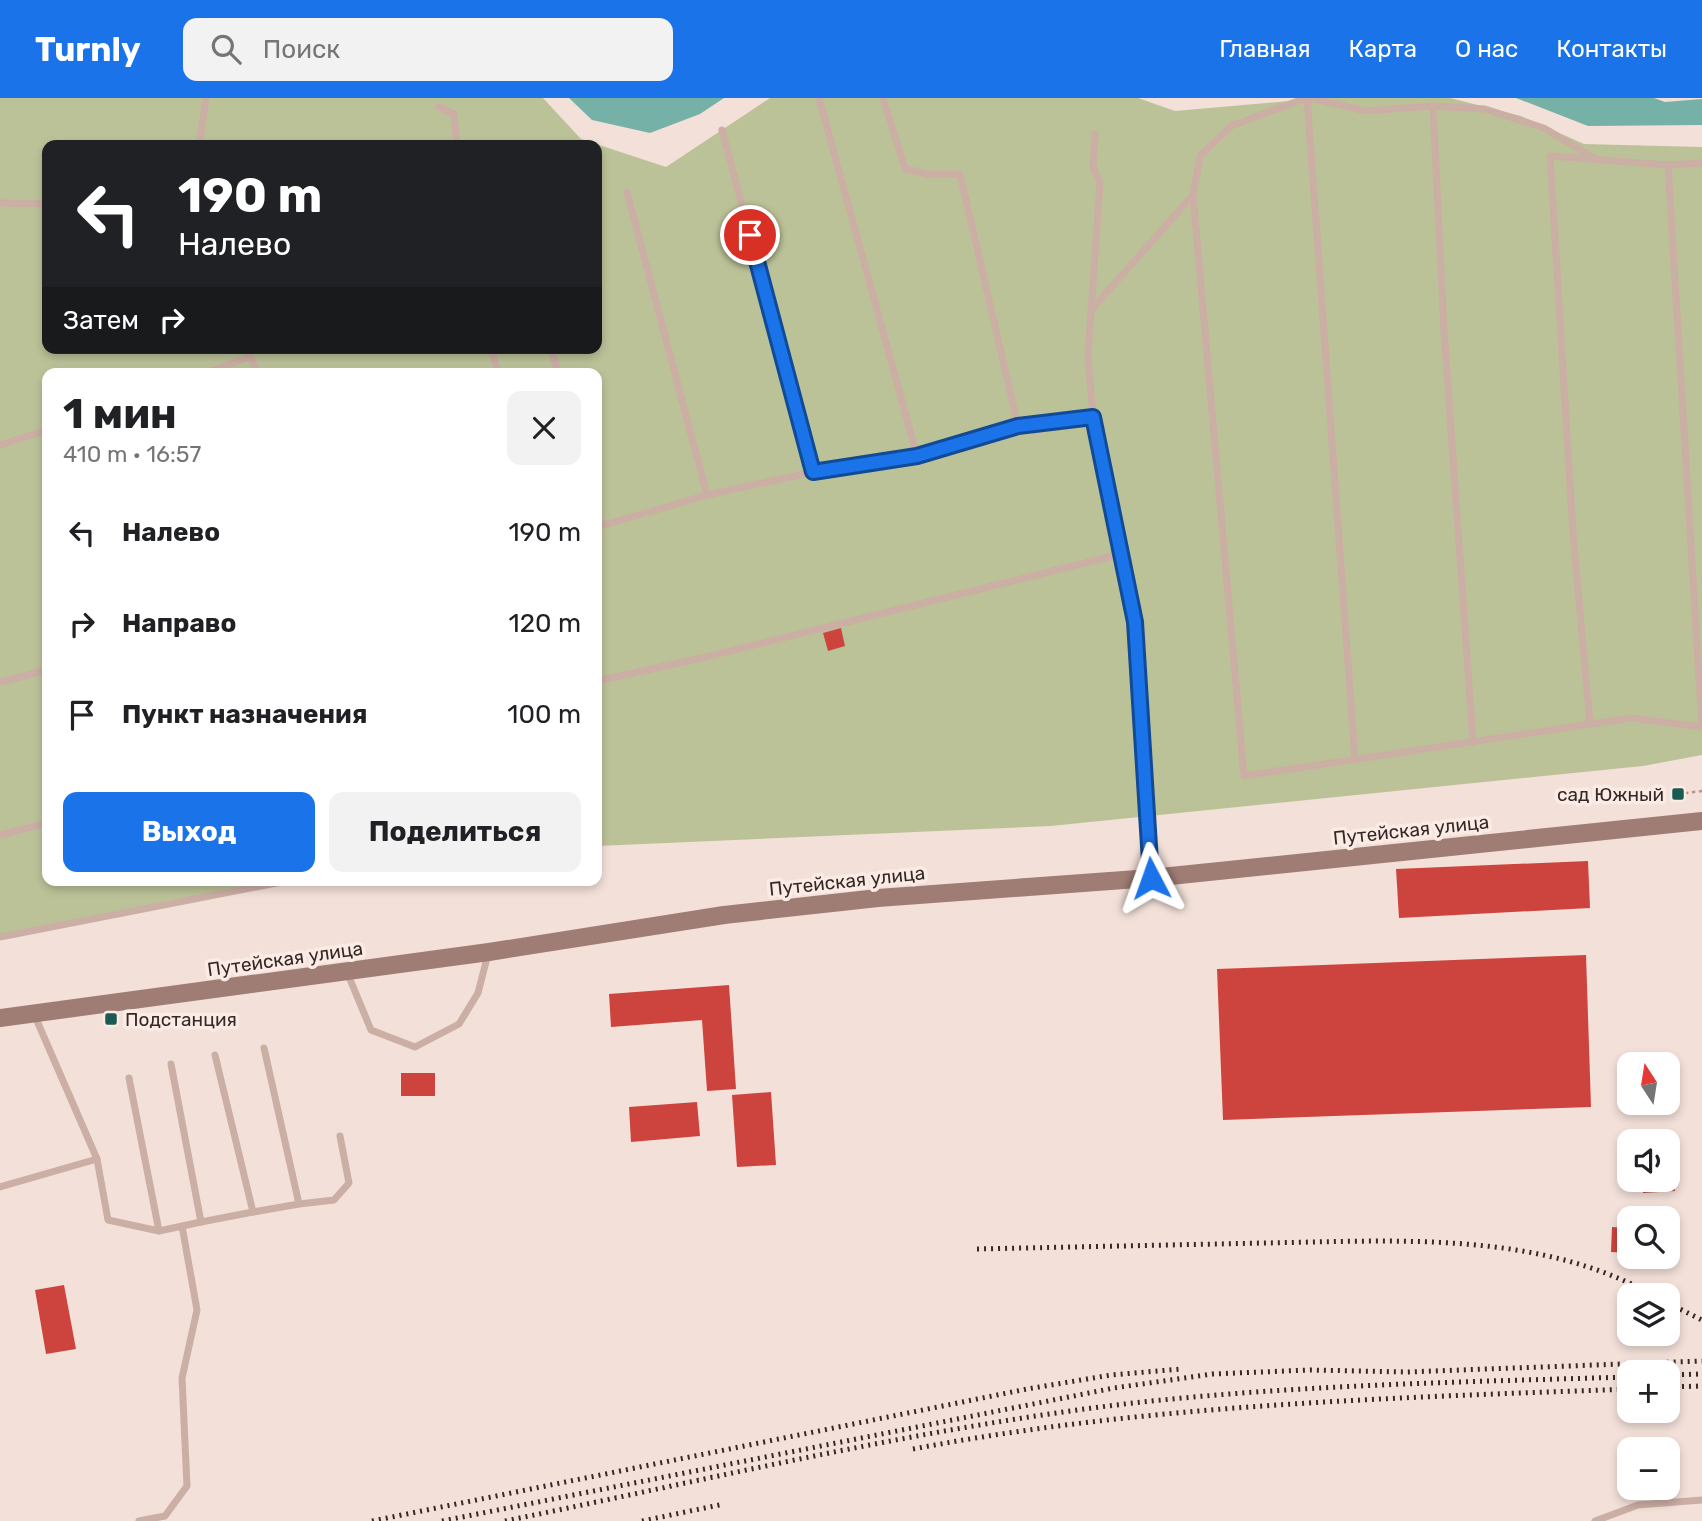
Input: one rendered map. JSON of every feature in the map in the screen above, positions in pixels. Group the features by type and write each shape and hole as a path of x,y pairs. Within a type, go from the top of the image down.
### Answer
{"main road":[{"name":"Путейская улица","path":"0,1018 489,952 749,912 878,898 1151,878 1702,821"}],"lane":[{"path":"200,140 206,98"},
{"path":"819,98 917,456"},
{"path":"883,98 905,169 928,174 960,174 1018,426"},
{"path":"1308,98 1355,759"},
{"path":"1598,160 1532,124 1485,109 1433,106 1366,111 1308,98 1231,126 1200,156 1193,195 1244,776 1631,718 1702,727 1668,165"},
{"path":"1433,106 1444,330 1473,742"},
{"path":"439,107 454,114 457,140"},
{"path":"722,130 813,472"},
{"path":"1095,134 1093,166 1100,182 1088,356 1093,417 1135,622 1151,878"},
{"path":"1590,724 1573,533 1550,156 1668,165 1702,163"},
{"path":"626,192 707,495"},
{"path":"1091,311 1193,195"},
{"path":"0,203 42,204"},
{"path":"249,354 256,368"},
{"path":"219,368 250,357"},
{"path":"602,525 707,495 813,472 917,456 1018,426 1093,417"},
{"path":"0,445 42,432"},
{"path":"602,680 710,656 1121,554"},
{"path":"0,682 42,671"},
{"path":"0,835 42,824"},
{"path":"0,937 261,886"},
{"path":"347,971 371,1030 415,1047 459,1024 478,993 489,952"},
{"path":"34,1013 97,1159 108,1220 159,1231 253,1212 334,1200 349,1183 340,1136"},
{"path":"264,1048 299,1204"},
{"path":"215,1055 253,1212"},
{"path":"171,1064 201,1222"},
{"path":"129,1078 159,1231"},
{"path":"0,1187 97,1159"},
{"path":"139,1521 165,1516 187,1486 182,1378 197,1310 182,1226"},
{"path":"1595,1521 1638,1505 1702,1500"}],"path":[{"path":"1678,794 1702,792"}],"green space":[{"path":"0,98 543,98 584,140 42,140 42,354 602,354 602,146 666,167 770,98 1138,98 1175,111 1323,98 1450,98 1521,116 1584,144 1702,147 1702,755 1643,766 1051,826 602,846 602,368 42,368 42,886 271,886 0,936"}],"water":[{"path":"569,98 724,98 700,114 650,133 592,120"},
{"path":"1516,98 1654,98 1665,102 1702,99 1702,125 1588,126"}],"building":[{"path":"841,628 845,646 828,651 823,633"},
{"path":"1588,861 1590,908 1399,918 1396,869"},
{"path":"1586,955 1591,1107 1223,1120 1217,969"},
{"path":"729,985 736,1089 707,1091 702,1020 611,1027 609,994"},
{"path":"401,1073 435,1073 435,1096 401,1096"},
{"path":"771,1092 776,1165 737,1167 732,1095"},
{"path":"697,1102 700,1136 631,1142 629,1107"},
{"path":"1612,1227 1617,1227 1617,1252 1611,1252"},
{"path":"64,1285 76,1349 46,1354 35,1290"}],"railway":[{"path":"977,1249 1413,1241 1513,1249 1561,1259 1627,1283"},
{"path":"1680,1309 1702,1320"},
{"path":"442,1521 1114,1388 1212,1374 1310,1370 1407,1372 1702,1361"},
{"path":"372,1521 1027,1389 1111,1375 1181,1369"},
{"path":"1680,1375 1702,1374"},
{"path":"505,1521 886,1442 1039,1415 1116,1405 1308,1389 1617,1377"},
{"path":"1680,1387 1702,1386"},
{"path":"913,1449 1002,1434 1180,1413 1359,1400 1617,1389"},
{"path":"642,1521 724,1504"}],"place":[{"name":"сад Южный","path":"1678,794"},
{"name":"Подстанция","path":"111,1019"}],"route":[{"path":"750,235 813,472 917,456 1018,426 1093,417 1135,622 1151,878"}]}
